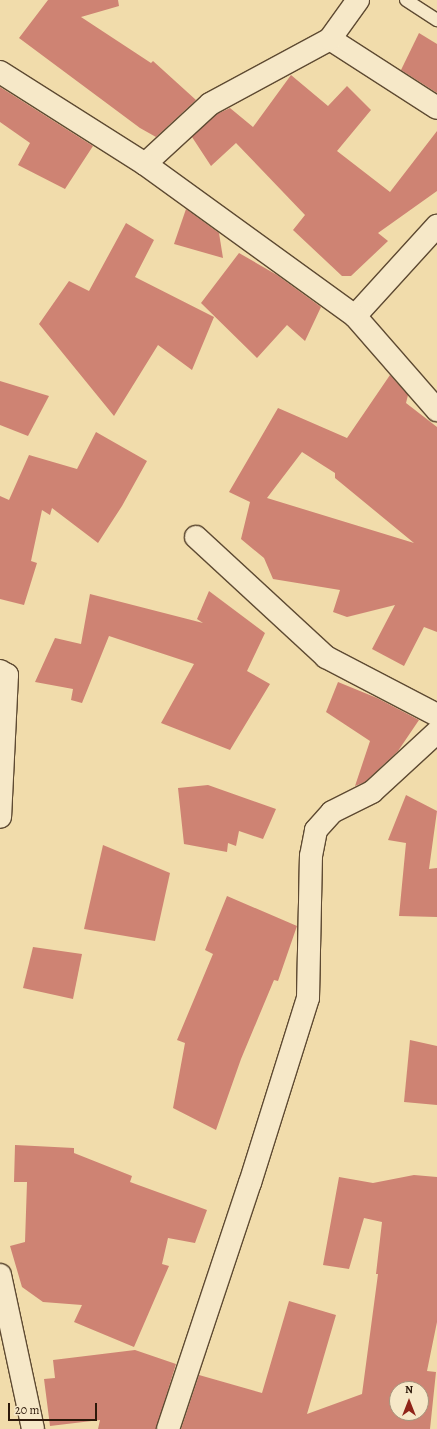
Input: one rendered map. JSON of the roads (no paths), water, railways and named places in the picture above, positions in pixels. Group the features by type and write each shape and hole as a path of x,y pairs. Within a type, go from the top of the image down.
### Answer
{"street":[{"path":"145,164 210,104 330,39 358,0"},
{"path":"330,39 437,108"},
{"path":"0,72 145,164 355,316 437,410"},
{"path":"355,316 437,226"},
{"path":"196,536 326,657 437,714"},
{"path":"0,671 8,675 0,817"},
{"path":"168,1429 250,1183 308,998 311,856 316,830 332,812 372,792 437,732"},
{"path":"0,1275 33,1429"}],"lane":[{"path":"406,0 437,20"}]}
